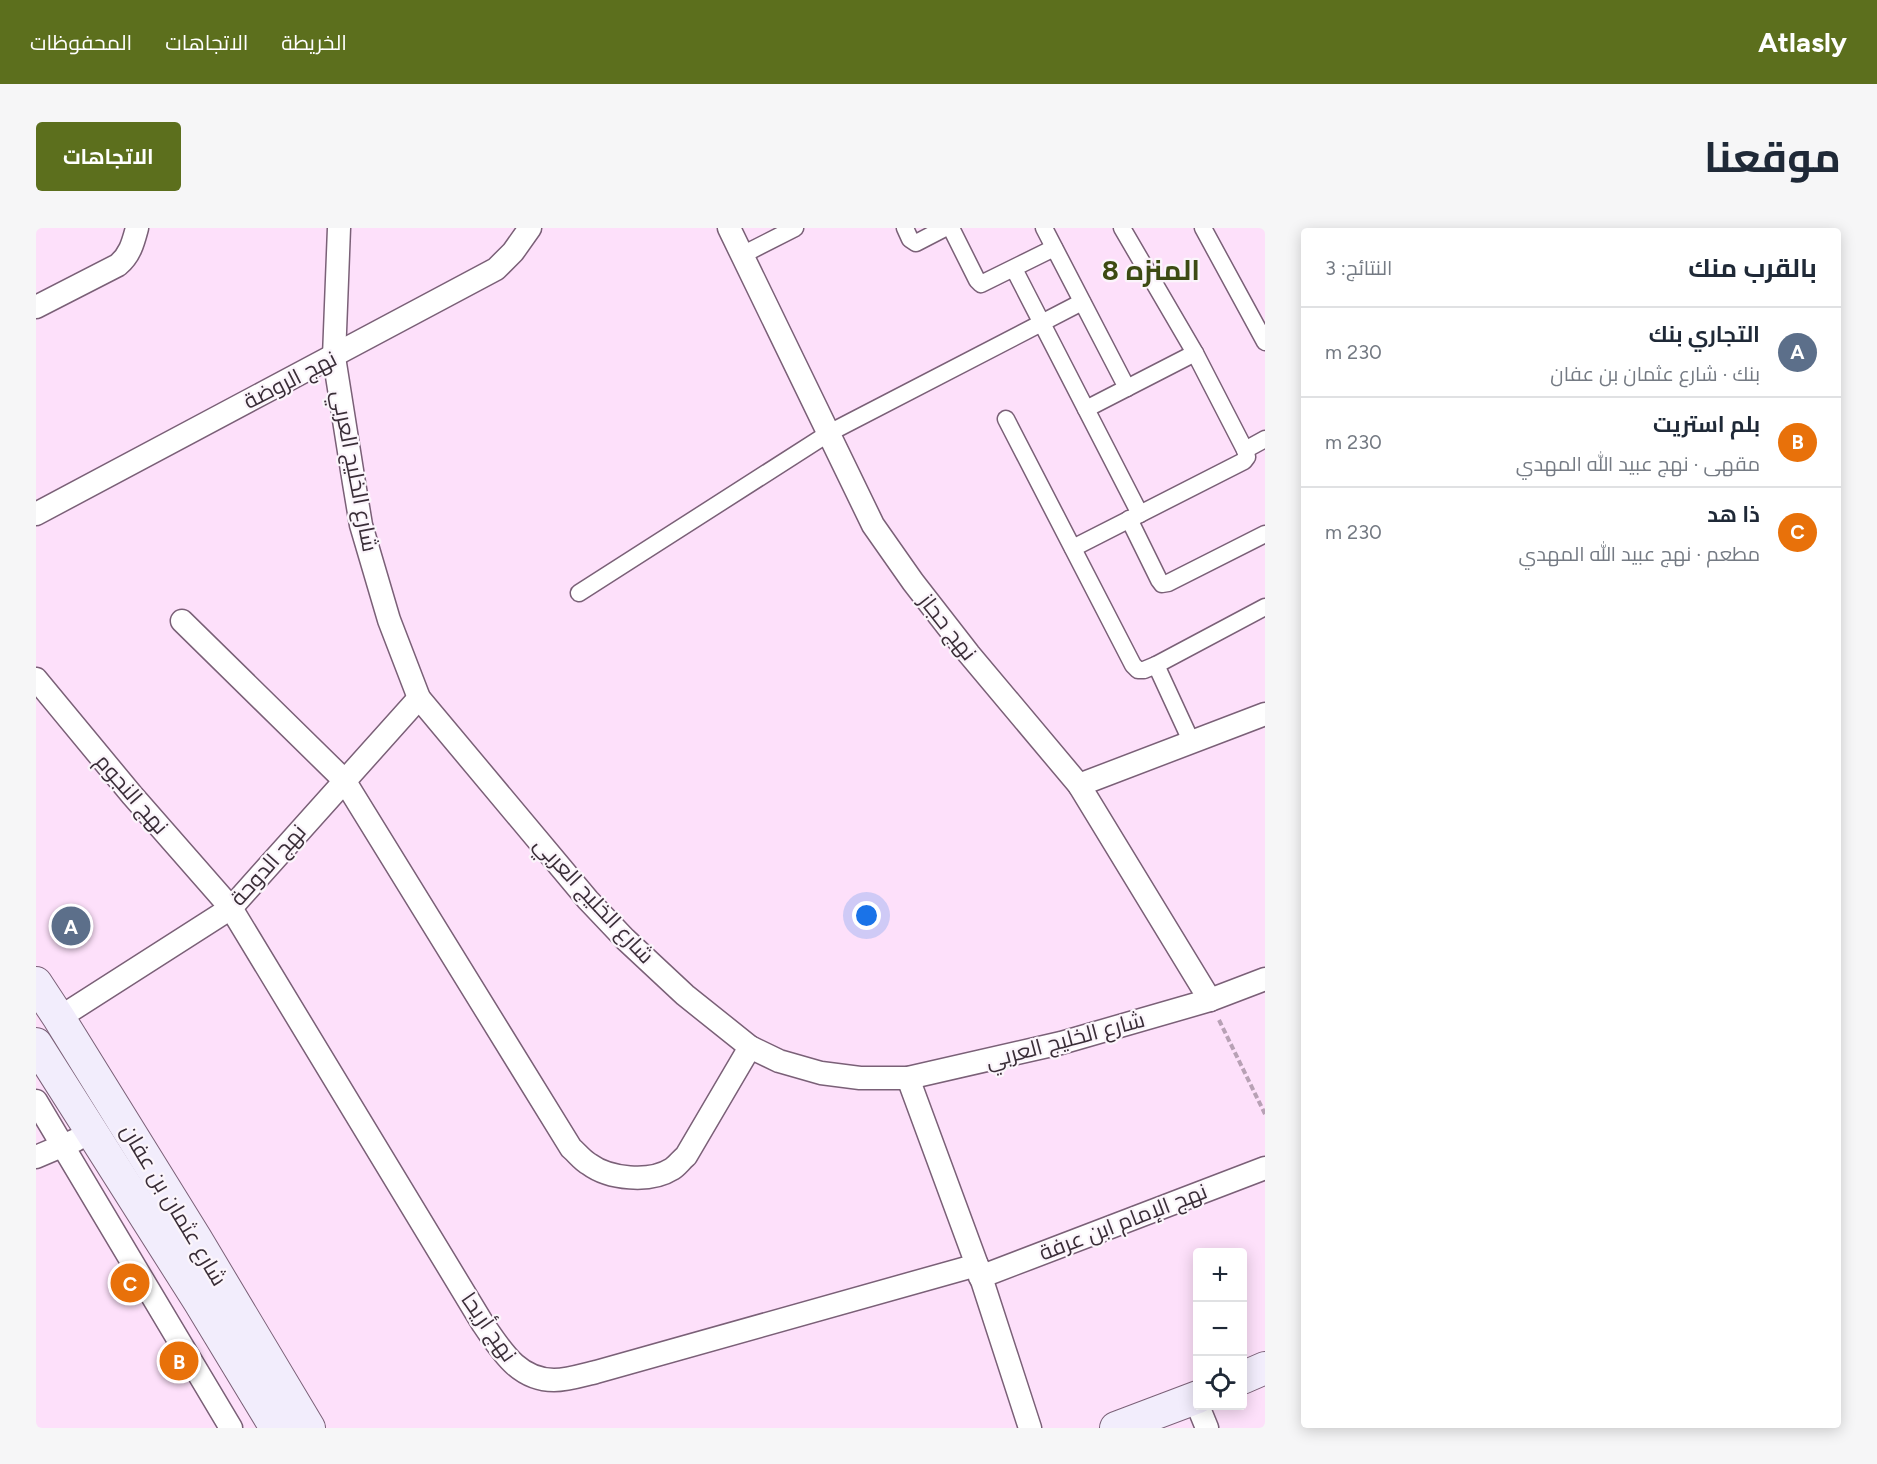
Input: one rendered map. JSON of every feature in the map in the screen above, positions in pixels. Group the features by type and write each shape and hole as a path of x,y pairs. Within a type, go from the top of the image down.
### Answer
{"main road":[{"name":"شارع عثمان بن عفان","path":"36,983 196,1239 309,1428"},
{"name":"شارع عثمان بن عفان","path":"36,1044 199,1301 276,1428"},
{"path":"1247,1376 1265,1368"},
{"path":"1116,1428 1193,1402"}],"street":[{"path":"36,308 118,265 129,253 137,228"},
{"name":"شارع الخليج العربي","path":"339,228 334,357 361,525 389,620 419,698 588,900 625,939 685,995 750,1047 779,1061 821,1073 860,1078 908,1078 1061,1043 1210,1000 1265,979"},
{"name":"نهج الروضة","path":"36,514 496,269 513,252 530,228"},
{"name":"نهج حجاز","path":"729,228 873,525 913,582 969,654 1079,785 1210,1000"},
{"path":"742,255 795,228"},
{"path":"905,228 910,239 916,243 945,228"},
{"path":"951,228 981,284 1054,248"},
{"path":"1044,228 1127,388"},
{"path":"1073,548 1244,461 1247,457 1195,353 1122,228"},
{"path":"1203,228 1265,342"},
{"path":"1014,269 1086,409 1135,517 1162,584 1265,534"},
{"path":"579,593 829,434 1082,302"},
{"path":"1086,409 1195,353"},
{"path":"1006,419 1133,665 1138,670 1156,665 1265,607"},
{"path":"1245,450 1265,439"},
{"path":"182,621 344,780 571,1148 588,1164 608,1174 628,1178 651,1176 671,1170 686,1156 750,1047"},
{"path":"1156,665 1192,743"},
{"name":"نهج النجوم","path":"36,679 132,795 231,908"},
{"name":"نهج الدوحة","path":"59,1018 231,908 419,698"},
{"path":"1079,785 1265,714"},
{"name":"نهج أريحا","path":"231,908 483,1324 502,1353 520,1371 537,1378 555,1380 596,1372 979,1271"},
{"path":"908,1078 979,1271 1030,1428"},
{"path":"36,1101 231,1428"},
{"path":"36,1156 93,1132"},
{"name":"نهج الإمام ابن عرفة","path":"979,1271 1265,1168"},
{"path":"1200,1410 1207,1428"}],"path":[{"path":"1210,1000 1265,1114"}],"place":[{"name":"التجاري بنك","path":"71,926"},
{"name":"ذا هد","path":"130,1283"},
{"name":"بلم استريت","path":"179,1361"}],"district":[{"name":"المنزه 8","path":"1151,270"}]}
